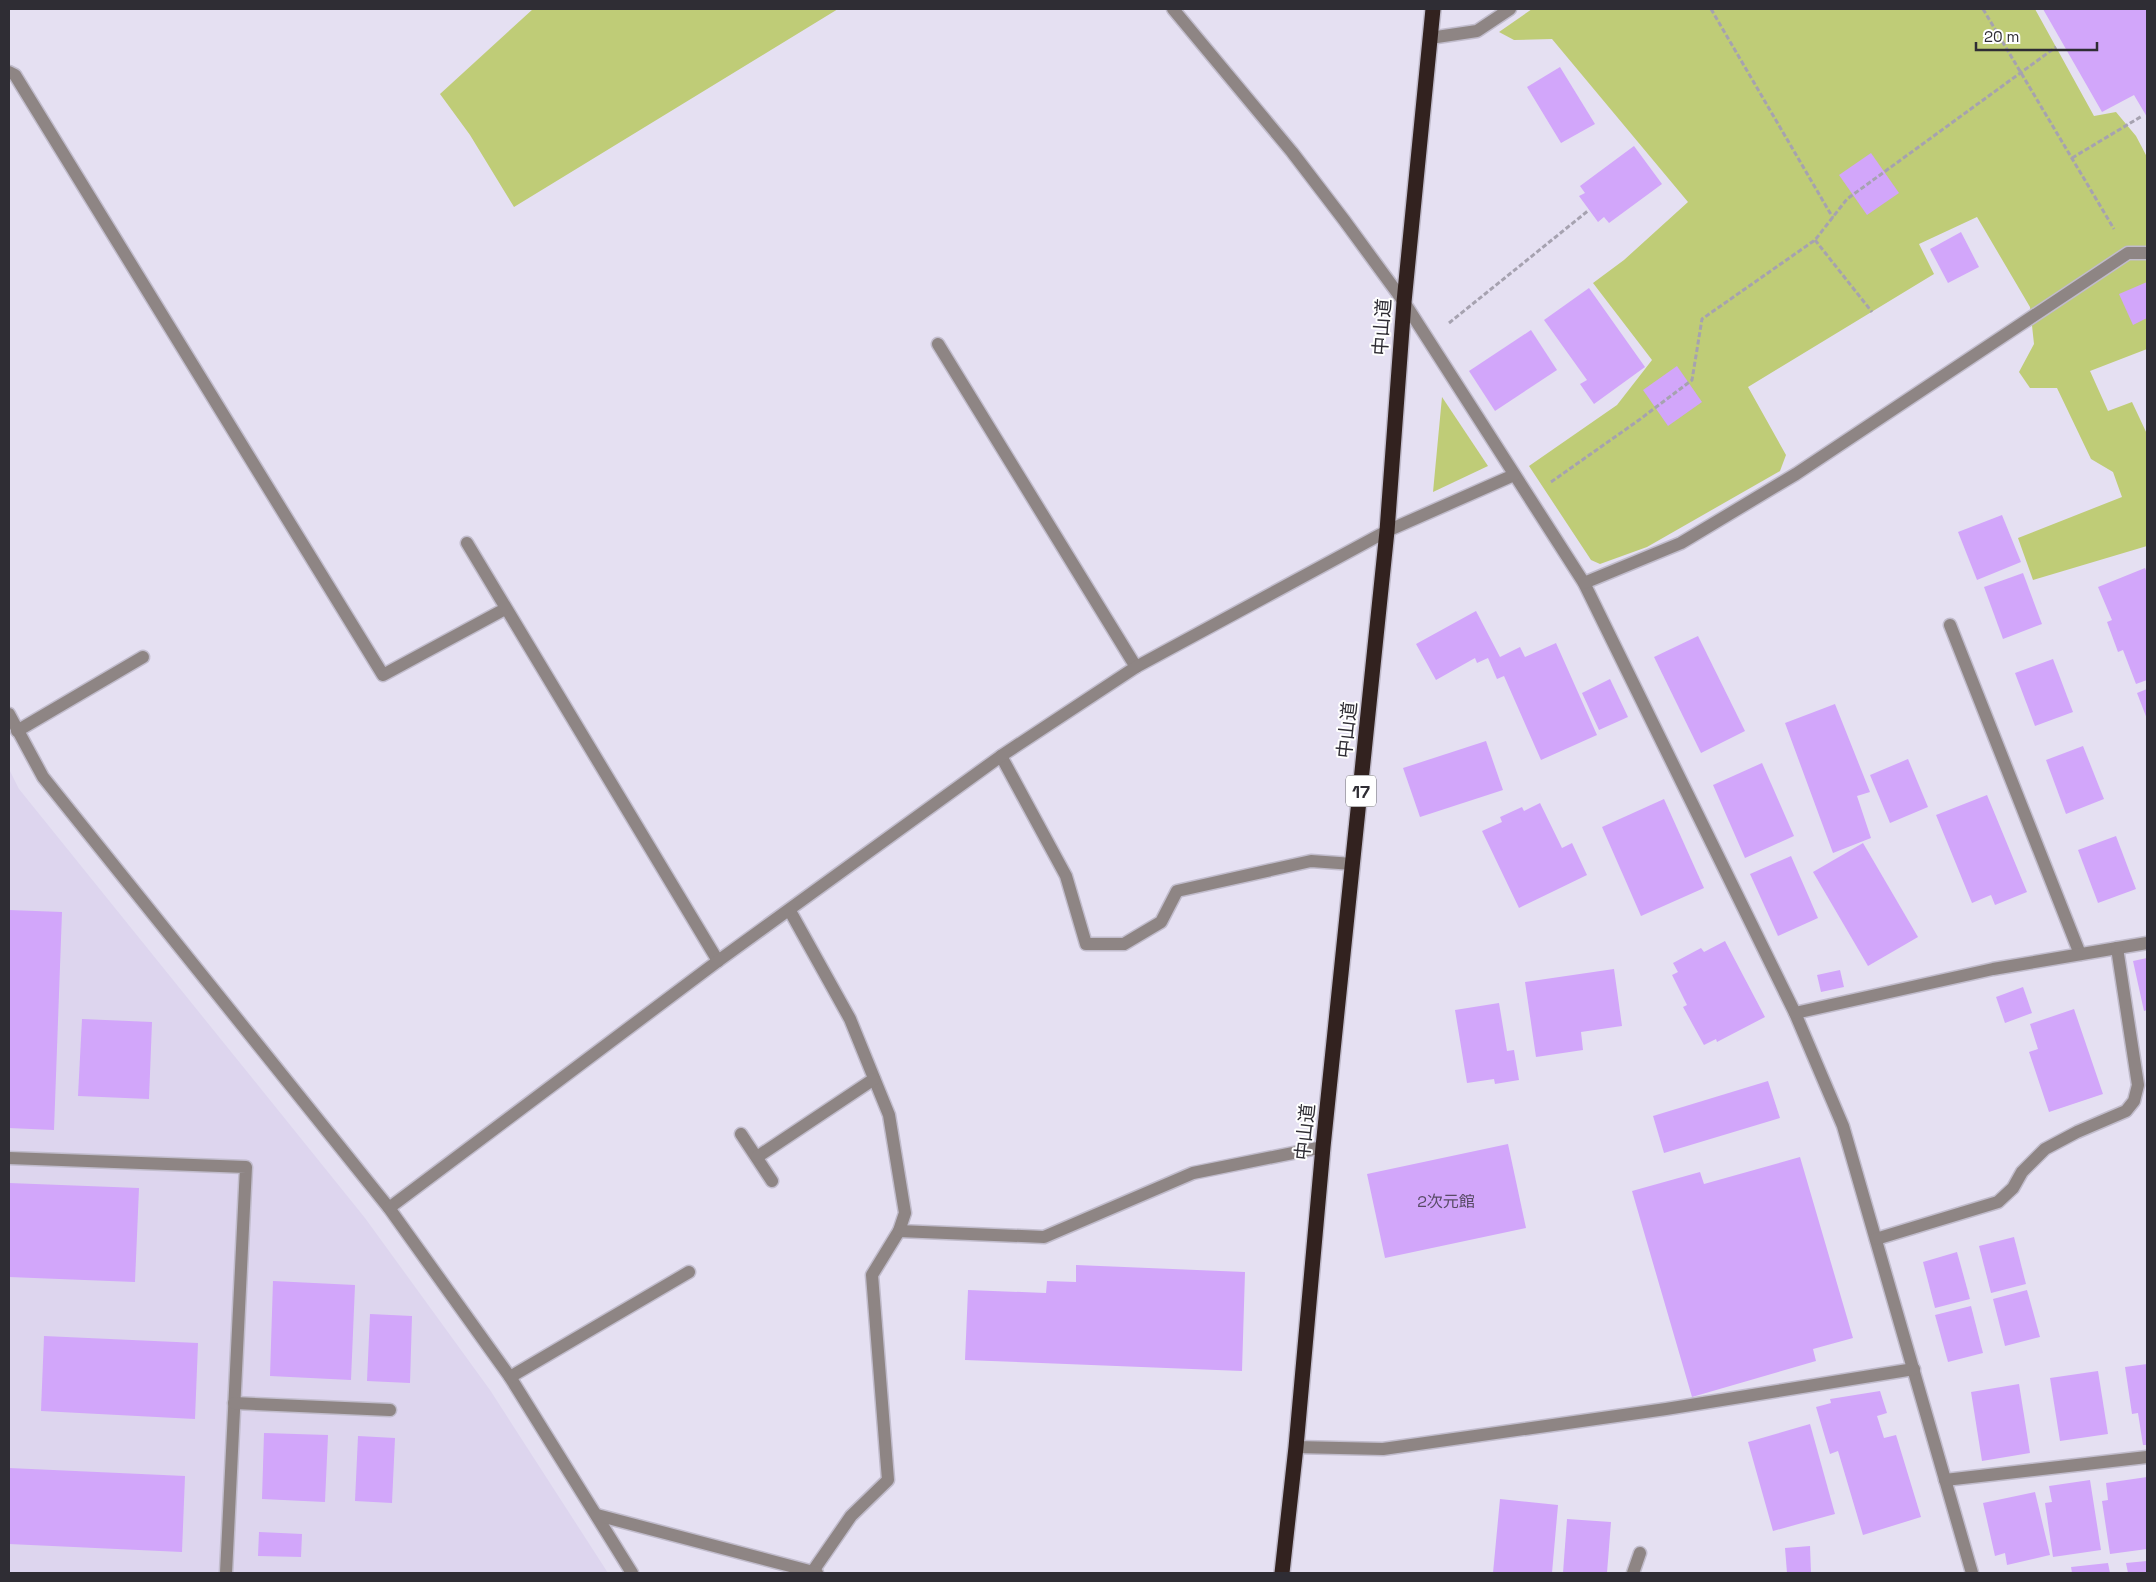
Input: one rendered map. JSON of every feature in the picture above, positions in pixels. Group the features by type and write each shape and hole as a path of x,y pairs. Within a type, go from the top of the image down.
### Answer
{"highway":[{"name":"中山道","path":"1285,1572 1324,1147 1387,531 1404,302 1434,9"}],"street":[{"path":"1173,9 1292,152 1404,302 1584,583 1795,1013 1842,1126 1972,1573"},
{"path":"1430,38 1478,31 1510,9"},
{"path":"9,72 15,75 20,83 383,675 505,610"},
{"path":"1584,583 1681,543 1796,474 2128,253 2147,253"},
{"path":"938,344 1136,667"},
{"path":"389,1208 718,961 790,911 1001,756 1136,667 1387,531 1514,475"},
{"path":"466,543 718,961"},
{"path":"1950,625 2080,954"},
{"path":"17,731 144,657"},
{"path":"9,714 43,777 389,1208 510,1377 632,1573"},
{"path":"1001,756 1066,876 1086,944 1124,944 1161,922 1177,892 1311,861 1353,864"},
{"path":"597,1515 815,1572 851,1516 888,1480 872,1275 898,1232 905,1212 888,1114 850,1019 790,911"},
{"path":"1795,1013 1993,969 2147,943"},
{"path":"1876,1240 1998,1202 2013,1188 2022,1172 2045,1149 2077,1132 2126,1111 2134,1101 2138,1085 2117,948"},
{"path":"757,1157 874,1078"},
{"path":"742,1134 772,1181"},
{"path":"898,1232 1044,1237 1193,1173 1324,1147"},
{"path":"9,1158 246,1167 226,1573"},
{"path":"510,1377 689,1272"},
{"path":"1296,1447 1383,1449 1666,1409 1914,1369"},
{"path":"234,1403 390,1410"},
{"path":"1945,1480 2147,1457"},
{"path":"1633,1573 1640,1553"}],"path":[{"path":"1711,9 1833,218"},
{"path":"1983,9 2128,253"},
{"path":"1528,497 1639,420 1692,380 1702,320 1815,240 1847,199 2056,47"},
{"path":"2072,158 2142,116"},
{"path":"1428,340 1589,210"},
{"path":"1815,240 1872,312"}],"shaded area":[{"path":"9,769 19,789 365,1218 490,1390 608,1573 9,1573"}],"green space":[{"path":"533,9 838,9 514,207 470,135 440,94"},
{"path":"1532,9 2035,9 2094,116 2116,112 2136,136 2147,157 2147,349 2090,371 2108,411 2132,402 2147,434 2147,546 2033,580 2018,538 2122,497 2113,472 2091,459 2057,388 2030,388 2019,372 2034,344 2030,307 1977,217 1919,244 1934,274 1748,387 1786,455 1780,471 1647,547 1600,564 1591,560 1529,466 1617,405 1652,360 1593,283 1624,260 1688,202 1552,39 1514,40 1499,32"},
{"path":"1442,397 1488,466 1433,492"}],"building":[{"path":"2043,9 2147,9 2147,117 2134,95 2102,112"},
{"path":"1560,67 1595,124 1561,143 1527,87"},
{"path":"1634,146 1662,184 1609,223 1604,217 1598,222 1579,196 1585,193 1580,186"},
{"path":"1871,153 1899,193 1867,215 1839,175"},
{"path":"1961,232 1979,267 1948,283 1930,249"},
{"path":"2147,282 2147,318 2133,325 2119,294"},
{"path":"1589,288 1645,367 1594,404 1580,384 1587,380 1544,320"},
{"path":"1531,330 1557,370 1495,411 1469,371"},
{"path":"1677,366 1702,402 1668,426 1643,390"},
{"path":"2002,515 2021,562 1977,580 1958,532"},
{"path":"2145,568 2147,573 2147,680 2136,684 2123,650 2118,652 2107,622 2112,620 2098,587"},
{"path":"2023,573 2042,624 2003,639 1984,587"},
{"path":"1476,611 1500,657 1520,647 1525,657 1556,643 1597,735 1541,760 1504,676 1497,679 1488,658 1477,663 1475,658 1436,680 1416,644"},
{"path":"1698,636 1745,731 1701,753 1654,657"},
{"path":"2053,659 2073,712 2035,726 2015,673"},
{"path":"1610,679 1628,717 1599,730 1582,693"},
{"path":"2147,689 2147,719 2137,693"},
{"path":"1835,704 1870,792 1857,796 1871,838 1833,853 1785,723"},
{"path":"1486,741 1503,790 1420,817 1403,768"},
{"path":"2083,746 2104,799 2066,814 2046,760"},
{"path":"1908,759 1928,807 1890,823 1870,775"},
{"path":"1762,763 1794,836 1745,858 1713,785"},
{"path":"1987,795 2027,892 1995,905 1991,895 1972,903 1936,815"},
{"path":"1664,799 1704,888 1641,916 1602,827"},
{"path":"1540,803 1562,848 1572,843 1587,875 1519,908 1482,831 1502,822 1500,817 1522,807 1524,811"},
{"path":"2116,836 2136,889 2098,903 2078,850"},
{"path":"1863,843 1918,937 1868,966 1813,872"},
{"path":"1791,856 1818,918 1778,936 1750,874"},
{"path":"9,910 62,912 54,1130 9,1128"},
{"path":"1725,941 1765,1017 1717,1042 1716,1039 1704,1045 1683,1007 1687,1005 1672,975 1678,972 1673,963 1701,948 1704,952"},
{"path":"2147,958 2147,1010 2144,1011 2133,961"},
{"path":"1614,969 1622,1026 1581,1032 1583,1050 1536,1057 1525,982"},
{"path":"1840,970 1844,987 1821,992 1817,975"},
{"path":"2023,987 2032,1013 2005,1023 1996,997"},
{"path":"1499,1003 1507,1051 1514,1050 1519,1080 1495,1084 1494,1079 1467,1083 1455,1010"},
{"path":"2074,1009 2103,1094 2049,1112 2029,1052 2038,1049 2030,1024"},
{"path":"82,1019 152,1022 149,1099 78,1096"},
{"path":"1768,1081 1780,1118 1664,1153 1653,1116"},
{"path":"1508,1144 1526,1228 1385,1258 1367,1174"},
{"path":"1800,1157 1853,1338 1813,1349 1816,1361 1692,1397 1632,1191 1700,1172 1704,1184"},
{"path":"9,1183 139,1188 135,1282 9,1277"},
{"path":"2014,1237 2026,1284 1991,1293 1979,1246"},
{"path":"1957,1252 1970,1299 1935,1308 1923,1262"},
{"path":"1076,1265 1245,1272 1242,1371 965,1360 968,1290 1046,1293 1047,1281 1076,1282"},
{"path":"273,1281 355,1285 351,1380 270,1376"},
{"path":"2027,1290 2040,1337 2005,1346 1993,1299"},
{"path":"1971,1306 1983,1353 1948,1362 1935,1315"},
{"path":"370,1314 412,1316 410,1383 367,1381"},
{"path":"44,1336 198,1343 195,1419 41,1411"},
{"path":"2147,1364 2147,1445 2143,1445 2138,1413 2132,1414 2125,1367"},
{"path":"2098,1371 2108,1434 2060,1441 2050,1378"},
{"path":"2019,1384 2030,1453 1982,1461 1971,1392"},
{"path":"1880,1391 1887,1413 1877,1416 1884,1438 1896,1435 1921,1517 1863,1535 1838,1451 1830,1454 1816,1407 1831,1403 1830,1399"},
{"path":"1810,1424 1835,1514 1773,1531 1748,1442"},
{"path":"264,1433 328,1435 325,1502 262,1499"},
{"path":"358,1436 395,1438 392,1503 355,1501"},
{"path":"9,1468 185,1476 182,1552 9,1544"},
{"path":"2147,1477 2147,1549 2110,1554 2102,1501 2108,1500 2106,1483"},
{"path":"2090,1480 2101,1550 2053,1557 2045,1503 2052,1502 2049,1486"},
{"path":"2035,1492 2050,1555 2007,1565 2005,1553 1995,1556 1983,1503"},
{"path":"1500,1499 1558,1505 1552,1573 1493,1573"},
{"path":"1567,1519 1611,1522 1607,1573 1563,1573"},
{"path":"259,1532 302,1534 301,1557 258,1556"},
{"path":"1810,1546 1811,1573 1787,1573 1785,1548"},
{"path":"2147,1561 2147,1573 2128,1573 2126,1563"},
{"path":"2108,1563 2110,1573 2072,1573 2071,1567"}]}
